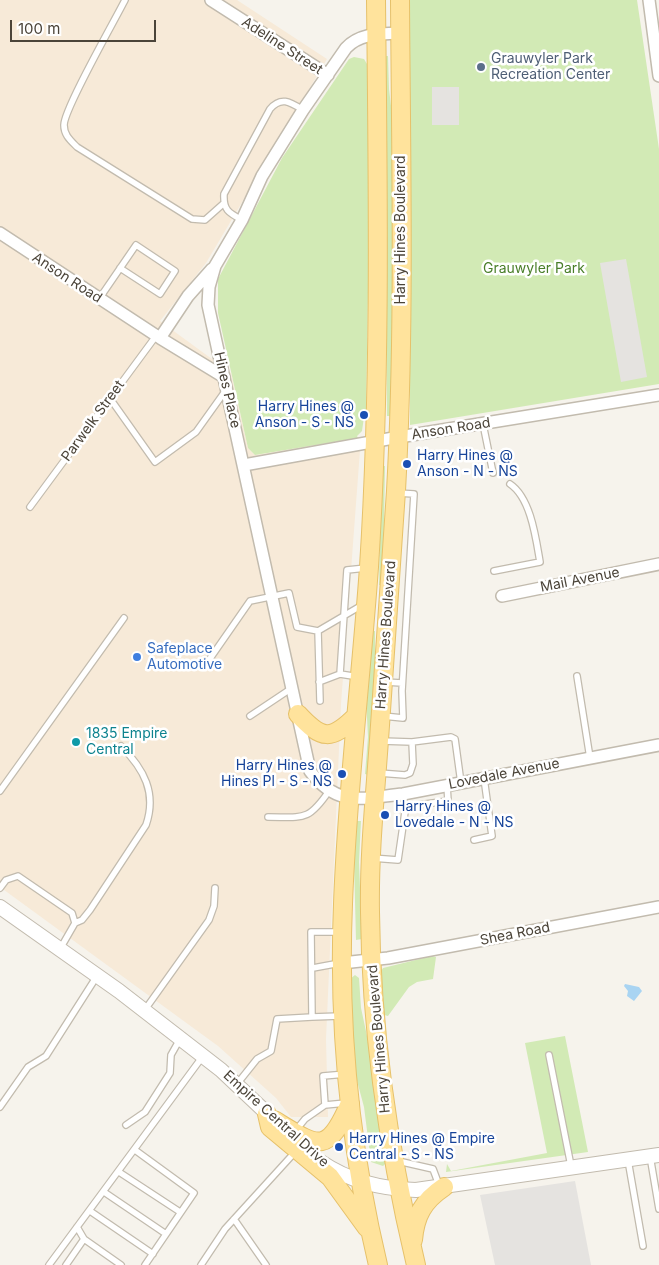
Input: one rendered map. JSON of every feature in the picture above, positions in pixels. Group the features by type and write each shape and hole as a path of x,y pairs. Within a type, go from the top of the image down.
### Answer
{"main road":[{"name":"Harry Hines Boulevard","path":"375,1264 374,1245 350,1102 344,1016 342,932 349,798 366,603 374,442 376,0"},
{"name":"Harry Hines Boulevard","path":"400,0 401,310 398,437 396,493 371,858 371,960 378,1066 393,1160 414,1258"},
{"path":"366,603 388,606"},
{"path":"298,714 318,733 330,735 343,729 356,716"},
{"path":"297,1143 330,1139 341,1124 350,1102"},
{"path":"270,1117 330,1177 358,1213 374,1245"},
{"path":"414,1258 414,1224 422,1206 442,1187"}],"street":[{"name":"Adeline Street","path":"211,0 328,75"},
{"path":"649,0 655,22 659,76"},
{"name":"Hines Place","path":"349,798 339,797 329,791 310,771 208,305 209,286 215,266 242,220 271,161 303,110 354,40 376,34 400,33"},
{"name":"Anson Road","path":"0,233 226,382"},
{"path":"158,337 188,296 215,266"},
{"name":"Anson Road","path":"244,466 398,437 659,395"},
{"name":"Mail Avenue","path":"502,596 659,564"},
{"name":"Lovedale Avenue","path":"349,798 403,794 659,744"},
{"name":"Empire Central Drive","path":"0,907 98,975 144,1010 236,1084 270,1117"},
{"name":"Shea Road","path":"342,963 371,960 659,907"},
{"name":"Empire Central Drive","path":"297,1143 328,1166 362,1182 399,1189 442,1187 654,1156"}],"lane":[{"path":"125,0 74,98 63,123 65,135 77,147 192,219 205,220 223,204"},
{"path":"242,220 227,212 223,204 224,194 275,103 281,100 292,103 303,110"},
{"path":"99,299 120,268 136,245 175,271 160,294 120,268"},
{"name":"Parwelk Street","path":"30,507 109,397 158,337"},
{"path":"109,397 155,462 196,432 226,382"},
{"path":"483,424 493,473"},
{"path":"494,570 540,562 533,524 518,489 510,484"},
{"path":"381,716 402,718 402,683 414,494 396,493"},
{"path":"393,535 411,536"},
{"path":"391,565 410,566"},
{"path":"340,674 347,570 368,568"},
{"path":"209,660 250,601 289,592 297,627 318,631 366,603"},
{"path":"388,606 407,607"},
{"path":"0,791 124,618"},
{"path":"318,631 320,701"},
{"path":"386,648 404,650"},
{"path":"319,682 340,674 359,677"},
{"path":"576,676 590,758"},
{"path":"383,682 402,683"},
{"path":"250,716 292,688"},
{"path":"379,741 412,742 451,737 455,739 460,782"},
{"path":"377,772 405,775 410,773 412,742"},
{"path":"74,923 82,920 90,910 146,825 150,815 149,788 138,762 121,746"},
{"path":"474,840 492,836 484,778"},
{"path":"371,858 398,860 405,812 410,806 448,801 447,785"},
{"path":"268,817 309,815 317,809 329,791"},
{"path":"403,794 404,805 407,809"},
{"path":"0,888 6,880 18,876 72,913 74,923 72,932 60,949"},
{"path":"144,1010 209,920 214,906 215,888"},
{"path":"312,1017 313,968 311,932 342,932"},
{"path":"313,968 342,963"},
{"path":"0,1107 28,1067 46,1056 98,975"},
{"path":"236,1084 257,1059 271,1051 277,1019 344,1016"},
{"path":"126,1125 145,1112 170,1073 170,1055 180,1039"},
{"path":"549,1055 571,1168"},
{"path":"49,1265 120,1172 203,1056"},
{"path":"325,1105 323,1076 348,1074"},
{"path":"201,1265 234,1219 297,1143 305,1119 325,1105 350,1102"},
{"path":"135,1150 194,1192 145,1265"},
{"path":"654,1156 659,1209"},
{"path":"393,1160 433,1170 442,1187"},
{"path":"628,1160 644,1246"},
{"path":"120,1172 180,1212"},
{"path":"104,1192 166,1234"},
{"path":"90,1211 153,1254"},
{"path":"234,1219 266,1265"},
{"path":"77,1227 84,1239 121,1265"},
{"path":"67,1264 84,1239"}],"shaded area":[{"path":"0,0 237,0 327,59 206,263 160,321 231,373 248,448 255,455 361,437 341,704 326,1039 328,1117 291,1117 276,1098 218,1046 0,887"},
{"path":"432,87 459,87 459,125 432,125"},
{"path":"626,259 647,377 621,382 600,263"},
{"path":"575,1181 591,1265 495,1265 480,1195"}],"green space":[{"name":"Grauwyler Park","path":"410,0 637,0 659,149 659,384 410,425"},
{"path":"384,56 388,56 389,89 394,131 392,416 387,416"},
{"path":"354,57 364,59 367,64 370,175 366,411 363,409 361,417 364,417 362,431 357,436 358,438 255,455 248,448 218,313 218,279 282,158 349,59"},
{"path":"381,466 385,466 383,585 379,585"},
{"path":"371,631 375,631 375,698 369,775 365,774 368,737 366,698"},
{"path":"357,821 361,821 359,862 362,939 356,940 354,862"},
{"path":"432,956 436,957 433,979 417,982 409,987 388,1016 384,1015 380,973 383,968"},
{"path":"355,975 359,978 361,1008 386,1163 383,1166 371,1162 364,1107 356,1077 350,979"},
{"path":"565,1036 588,1152 446,1172 447,1164 451,1171 547,1153 525,1043"}],"water":[{"path":"625,984 639,987 642,991 634,1001 627,996 628,991 624,986"}],"place":[{"name":"Grauwyler Park Recreation Center","path":"481,67"},
{"name":"Harry Hines @ Anson - S - NS","path":"364,415"},
{"name":"Harry Hines @ Anson - N - NS","path":"407,464"},
{"name":"Safeplace Automotive","path":"137,657"},
{"name":"1835 Empire Central","path":"76,742"},
{"name":"Harry Hines @ Hines Pl - S - NS","path":"342,774"},
{"name":"Harry Hines @ Lovedale - N - NS","path":"385,815"},
{"name":"Harry Hines @ Empire Central - S - NS","path":"339,1147"}]}
